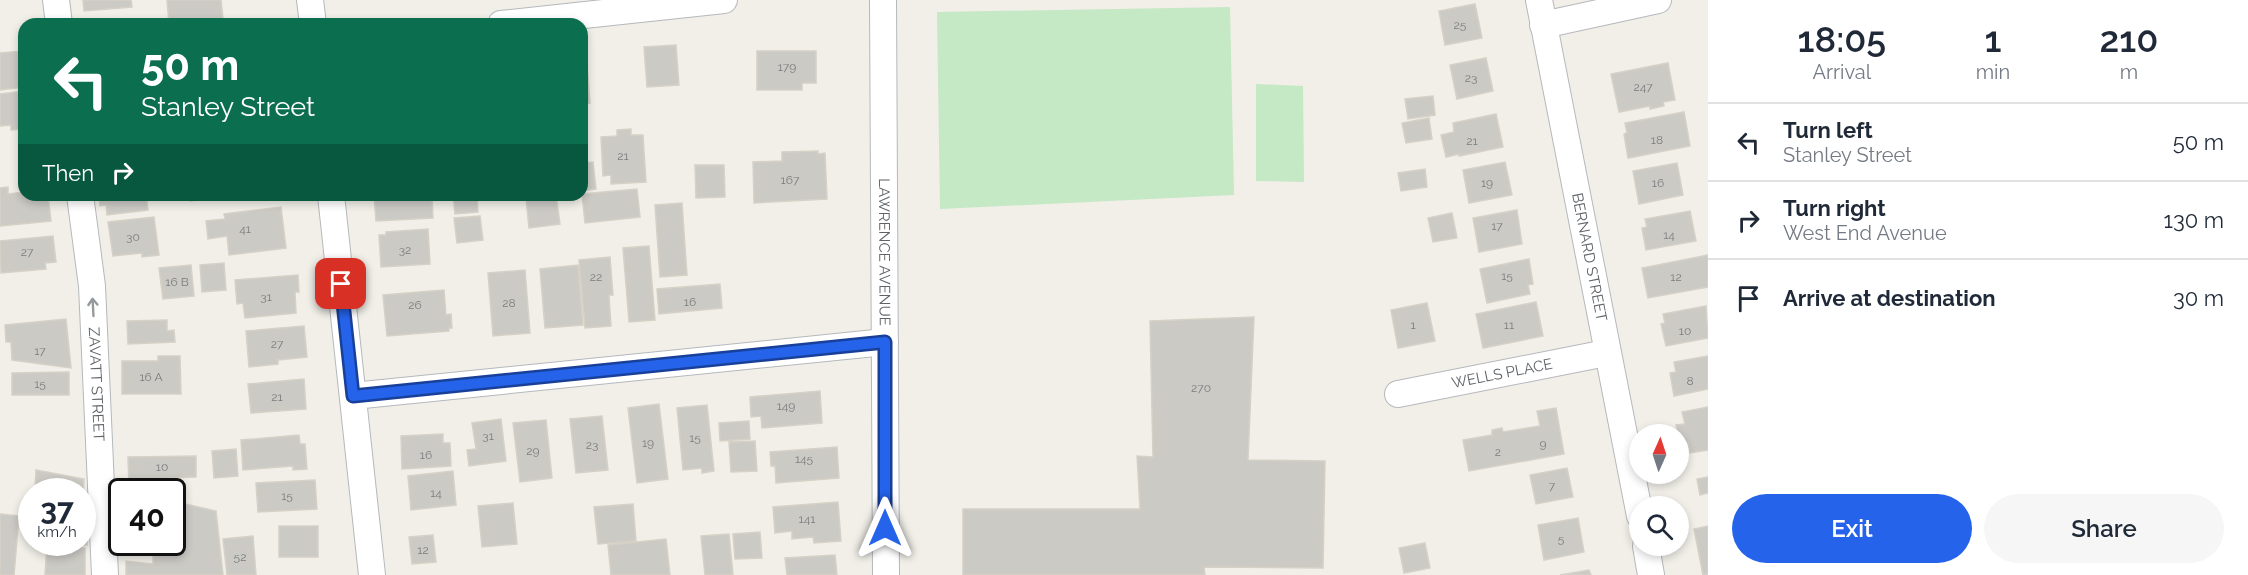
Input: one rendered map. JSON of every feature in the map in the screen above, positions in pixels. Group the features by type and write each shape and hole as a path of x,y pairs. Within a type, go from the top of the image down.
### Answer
{"street":[{"path":"56,0 58,18"},
{"path":"310,0 312,18"},
{"path":"557,18 724,0"},
{"name":"LAWRENCE AVENUE","path":"883,0 886,575"},
{"name":"BERNARD STREET","path":"1539,0 1606,353 1636,496"},
{"path":"1543,25 1658,0"},
{"name":"ZAVATT STREET","path":"81,201 92,286 105,575"},
{"path":"333,201 372,575"},
{"path":"353,396 885,342"},
{"name":"WELLS PLACE","path":"1398,394 1606,353"},
{"path":"1648,556 1651,575"}],"green space":[{"path":"1230,7 1234,195 940,209 937,12"},
{"path":"1256,84 1303,86 1304,182 1256,181"}],"building":[{"path":"83,0 131,0 132,7 84,11"},
{"path":"167,0 221,0 223,18 168,18"},
{"path":"1475,4 1482,38 1445,45 1439,11"},
{"path":"676,45 679,85 647,87 644,47"},
{"path":"18,51 18,88 0,90 0,53"},
{"path":"757,51 816,51 816,83 802,83 802,90 757,90"},
{"path":"1486,58 1493,91 1457,99 1450,65"},
{"path":"1668,63 1675,100 1663,102 1664,106 1650,109 1650,106 1619,112 1611,74"},
{"path":"588,78 590,103 588,103"},
{"path":"18,92 18,129 11,130 11,125 0,126 0,94"},
{"path":"1433,96 1435,115 1408,119 1405,99"},
{"path":"1684,112 1690,146 1628,158 1624,134 1627,133 1625,123"},
{"path":"1496,114 1503,147 1446,157 1441,135 1454,132 1453,123"},
{"path":"1429,118 1432,139 1406,143 1402,123"},
{"path":"631,129 631,135 643,135 646,182 611,184 611,175 603,176 601,137 617,136 617,130"},
{"path":"818,151 818,154 825,153 827,199 754,203 753,162 782,161 782,152"},
{"path":"588,162 593,162 596,189 588,190"},
{"path":"1505,162 1512,195 1469,203 1463,170"},
{"path":"1677,163 1683,195 1639,204 1633,171"},
{"path":"695,165 724,165 725,197 696,198"},
{"path":"1425,169 1427,187 1401,191 1398,173"},
{"path":"8,187 8,194 18,193 18,201 49,201 51,221 0,226 0,188"},
{"path":"637,189 640,217 585,223 583,201 588,201 588,193"},
{"path":"100,201 147,201 148,210 107,215 106,205 100,206"},
{"path":"374,201 432,201 433,218 376,221"},
{"path":"454,201 477,201 478,212 455,214"},
{"path":"526,201 557,201 560,224 529,228"},
{"path":"682,203 687,275 660,277 655,205"},
{"path":"281,207 286,248 229,255 227,236 208,239 206,221 225,219 224,214"},
{"path":"1517,210 1522,244 1479,252 1473,218"},
{"path":"1690,211 1696,241 1646,250 1642,228 1647,227 1645,219"},
{"path":"1452,213 1457,238 1433,242 1428,218"},
{"path":"480,216 483,240 457,243 454,218"},
{"path":"154,217 159,255 142,257 142,253 113,256 108,222"},
{"path":"428,229 430,264 381,267 379,235 386,235 386,232"},
{"path":"53,236 56,262 45,263 46,269 1,273 0,241"},
{"path":"649,246 655,320 629,322 623,248"},
{"path":"1708,255 1708,287 1648,298 1642,268"},
{"path":"610,257 613,295 609,295 611,326 585,328 579,260"},
{"path":"1529,259 1533,284 1528,285 1530,294 1487,303 1480,269"},
{"path":"224,263 226,290 202,292 200,265"},
{"path":"191,265 194,296 163,299 159,268"},
{"path":"578,265 583,325 545,328 540,269"},
{"path":"525,270 530,333 493,336 488,273"},
{"path":"298,275 299,292 295,292 296,313 245,318 243,303 237,304 235,280"},
{"path":"720,284 722,308 659,314 657,289"},
{"path":"444,290 446,315 451,314 452,328 449,328 449,331 387,336 383,295"},
{"path":"1536,302 1543,336 1483,348 1476,314"},
{"path":"1427,303 1435,341 1398,348 1391,310"},
{"path":"1706,306 1708,338 1666,346 1661,324 1665,323 1663,314"},
{"path":"1254,317 1248,460 1325,461 1323,568 1204,567 1205,575 963,575 963,509 1140,509 1137,456 1153,457 1150,321"},
{"path":"66,319 71,368 12,360 11,342 6,342 5,325"},
{"path":"167,320 167,331 174,330 175,342 128,344 127,321"},
{"path":"304,326 307,357 278,360 278,364 249,367 246,331"},
{"path":"158,356 180,356 181,394 122,394 122,361 158,361"},
{"path":"1708,356 1708,389 1674,396 1670,373 1676,372 1674,362"},
{"path":"69,372 69,395 12,395 12,373"},
{"path":"304,379 306,409 251,413 248,384"},
{"path":"820,391 822,423 762,428 761,416 751,417 750,397"},
{"path":"659,404 668,479 637,483 628,408"},
{"path":"707,405 714,471 702,473 702,468 683,470 677,408"},
{"path":"1708,407 1708,450 1690,453 1689,424 1685,424 1682,412"},
{"path":"1556,408 1564,454 1469,471 1463,440 1492,435 1492,430 1502,428 1503,432 1540,426 1537,411"},
{"path":"602,416 608,470 576,473 570,419"},
{"path":"501,419 506,461 469,466 467,450 476,449 472,423"},
{"path":"546,420 552,478 520,482 513,423"},
{"path":"749,421 750,439 720,441 719,423"},
{"path":"443,434 443,443 450,443 451,466 402,469 401,436"},
{"path":"299,435 300,444 305,444 307,469 293,470 293,466 243,470 241,440"},
{"path":"755,441 757,471 731,472 729,442"},
{"path":"837,447 839,478 776,483 775,466 771,466 770,452"},
{"path":"236,449 238,476 214,478 212,451"},
{"path":"196,456 196,477 129,478 128,457"},
{"path":"1567,468 1573,497 1536,504 1530,475"},
{"path":"36,470 79,478 36,478"},
{"path":"453,471 456,505 411,510 408,476"},
{"path":"1708,477 1708,493 1700,495 1697,479"},
{"path":"315,480 317,509 258,512 256,483"},
{"path":"838,502 841,541 814,543 813,537 792,539 792,531 775,533 773,507"},
{"path":"513,503 517,544 482,547 478,506"},
{"path":"186,504 216,511 223,575 126,575 126,561 153,564 153,556 186,556"},
{"path":"633,504 636,541 598,544 594,507"},
{"path":"0,514 18,516 14,575 0,575"},
{"path":"1578,518 1584,552 1544,560 1538,525"},
{"path":"279,526 318,526 318,557 279,557"},
{"path":"1708,526 1708,574 1703,575 1694,529"},
{"path":"760,532 762,558 735,559 733,534"},
{"path":"729,534 733,575 705,575 701,536"},
{"path":"433,535 436,562 412,564 409,537"},
{"path":"253,536 256,575 227,575 223,539"},
{"path":"666,539 670,575 611,575 608,545"},
{"path":"1425,543 1430,568 1404,573 1399,548"},
{"path":"835,555 837,575 787,575 785,558"},
{"path":"46,556 85,556 85,575 45,575"},
{"path":"1589,570 1591,575 1560,575"}],"route":[{"path":"341,284 353,396 885,342 885,528"}]}
